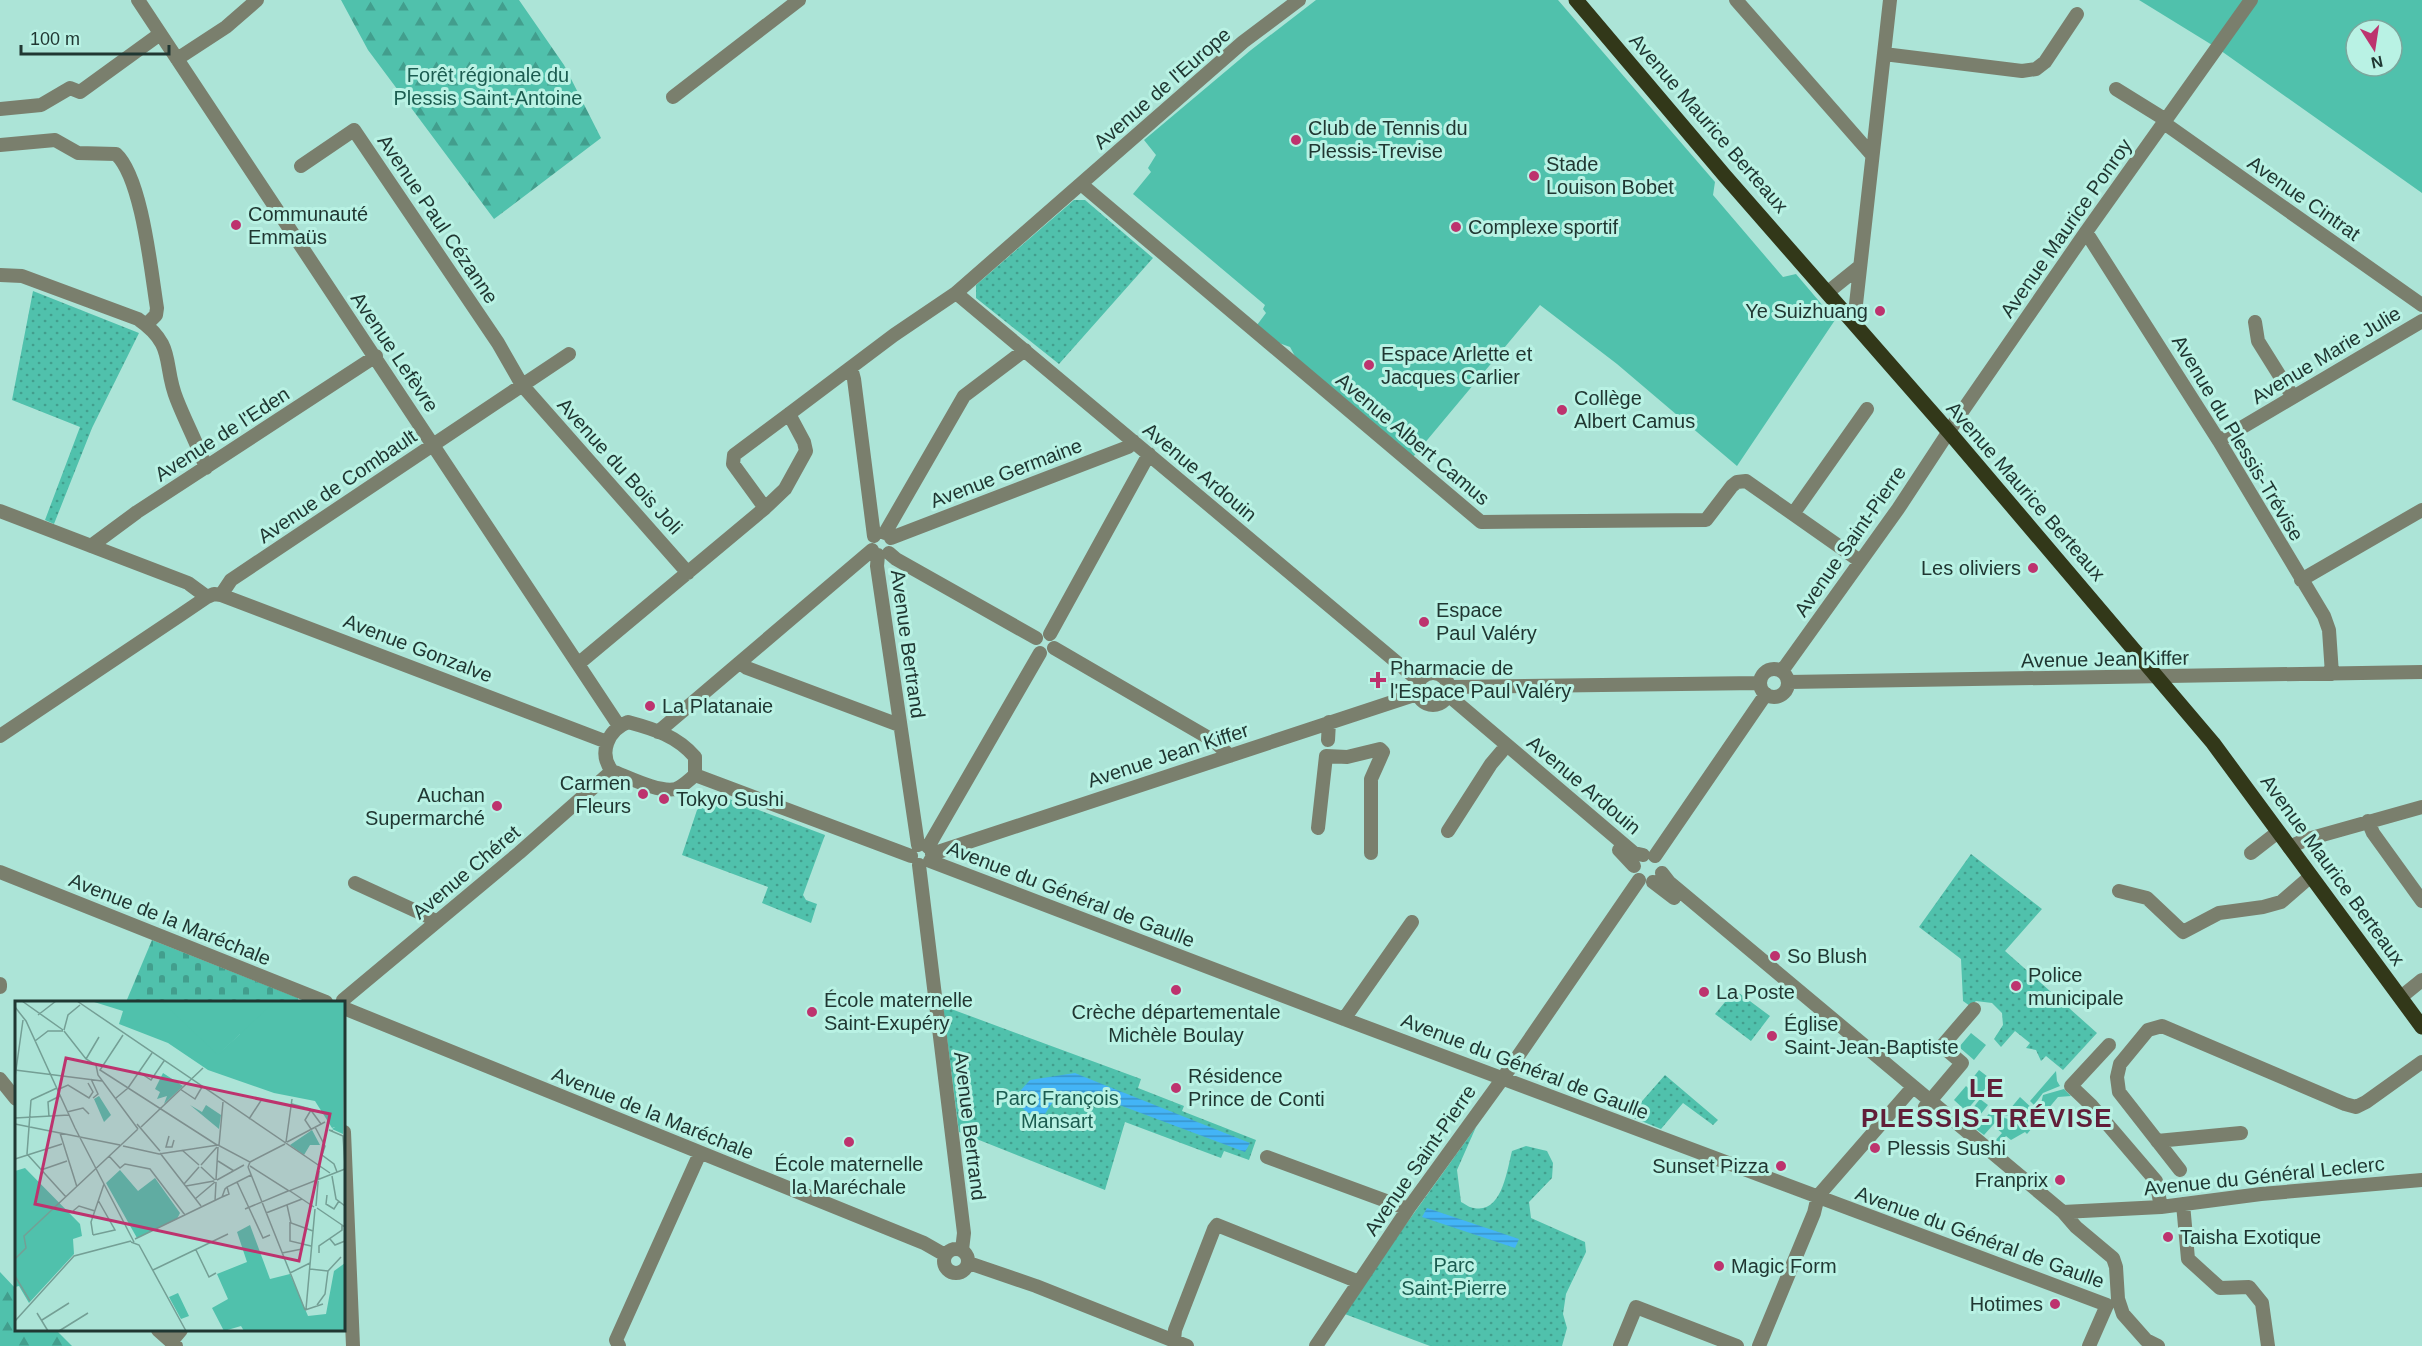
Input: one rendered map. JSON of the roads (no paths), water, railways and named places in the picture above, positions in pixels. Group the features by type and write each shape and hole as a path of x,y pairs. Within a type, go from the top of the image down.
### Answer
{"main road":[{"name":"Avenue Maurice Berteaux","path":"1576,0 1725,176 1949,432 2213,743 2422,1027"}],"street":[{"name":"Avenue Lefèvre","path":"138,0 619,726"},
{"path":"177,59 226,27 257,0"},
{"path":"673,97 799,0"},
{"name":"Avenue de l'Europe","path":"956,293 1243,42 1299,0"},
{"path":"1736,0 1872,155"},
{"path":"1854,322 1890,0"},
{"name":"Avenue Maurice Ponroy","path":"1949,432 2086,232 2250,0"},
{"path":"1884,54 2022,71 2036,69 2045,62 2077,14"},
{"path":"0,109 41,105 70,88 80,92 160,34"},
{"name":"Avenue Cintrat","path":"2116,89 2165,121 2422,305"},
{"name":"Avenue Paul Cézanne","path":"301,166 354,130 498,343 522,385"},
{"path":"0,146 55,140 78,153 116,154 123,161 142,217 157,308 156,315 146,325"},
{"name":"Avenue Albert Camus","path":"1081,184 1481,522 1706,520 1737,482 1746,481 1860,561"},
{"name":"Avenue du Plessis-Trévise","path":"2086,232 2219,441 2324,616 2329,630 2332,674"},
{"path":"1828,292 1859,267"},
{"path":"0,275 22,276 138,319 146,325 164,345 170,363 173,390 206,468"},
{"path":"765,508 733,464 735,454 894,334 956,293"},
{"name":"Avenue Ardouin","path":"956,293 1149,454 1418,687"},
{"name":"Avenue Marie Julie","path":"2219,441 2422,321"},
{"path":"2255,322 2258,341 2293,398"},
{"path":"658,732 881,544 964,396 1025,350"},
{"name":"Avenue de Combault","path":"0,736 214,596 231,580 569,354"},
{"name":"Avenue de l'Eden","path":"91,546 376,356"},
{"name":"Avenue Bertrand","path":"851,368 855,379 881,544 877,567 899,725 923,855 966,1256"},
{"name":"Avenue du Bois Joli","path":"522,385 688,573"},
{"path":"1788,510 1867,409"},
{"path":"578,664 785,489 806,452 804,442 789,414"},
{"name":"Avenue Saint-Pierre","path":"1785,677 1860,561 1949,432"},
{"name":"Avenue Germaine","path":"881,544 1128,447 1133,441"},
{"path":"1040,653 1034,644 1043,636 1149,454"},
{"path":"2301,580 2422,510"},
{"name":"Avenue Gonzalve","path":"0,511 188,583 214,596 607,742"},
{"path":"881,544 896,559 1043,636 1054,638 1054,648 1051,653 1040,653"},
{"path":"1054,648 1214,741 1230,756"},
{"path":"923,855 1040,653"},
{"path":"740,663 747,668 899,725"},
{"path":"1446,694 1445,678 1436,673 1426,674 1418,687 1428,704 1446,694 1762,689 1774,697 1785,691 1785,677 1774,668 1768,669 1763,674 1762,689 1634,874 1669,882 1910,1091 2063,1212 2076,1227 2113,1257 2118,1299 2123,1314"},
{"name":"Avenue Jean Kiffer","path":"1785,677 2157,677 2422,672"},
{"name":"Avenue Jean Kiffer","path":"923,855 1230,756 1329,722 1418,687"},
{"name":"Avenue Ardouin","path":"1446,694 1502,751 1626,855 1644,859"},
{"name":"Avenue Ardouin","path":"1446,694 1644,859"},
{"path":"628,722 678,741 695,757 695,775 675,789 661,788 612,771 607,765 605,756 607,742 619,726 628,722"},
{"path":"1328,740 1329,722"},
{"path":"1318,828 1326,756 1347,757 1380,749 1383,752 1382,757 1371,779 1371,853"},
{"path":"1448,831 1491,764 1502,751"},
{"name":"Avenue Chéret","path":"345,1007 436,922 612,771"},
{"name":"Avenue du Général de Gaulle","path":"695,775 923,855 1344,1019 2107,1305"},
{"path":"2289,847 2308,838 2422,807"},
{"path":"2368,821 2373,833 2422,901"},
{"path":"2251,853 2278,832"},
{"path":"1644,859 1662,863 1651,878"},
{"name":"Avenue de la Maréchale","path":"0,872 324,1001"},
{"path":"2119,891 2147,898 2183,932 2219,913 2281,902 2311,876"},
{"name":"Avenue Saint-Pierre","path":"1316,1346 1408,1209 1651,878"},
{"path":"355,883 436,922"},
{"path":"1344,1019 1412,922"},
{"path":"2400,997 2422,980"},
{"name":"Avenue de la Maréchale","path":"345,1008 924,1243 945,1255"},
{"path":"1927,1105 1962,1063 1942,1046 1974,1009"},
{"path":"2180,1170 2119,1092 2117,1077 2120,1064 2148,1030 2162,1026 2356,1107 2422,1062"},
{"path":"2109,1045 2071,1086 2091,1105 2156,1181 2161,1207"},
{"path":"0,1079 15,1098"},
{"path":"1759,1346 1814,1213 1818,1196 1910,1091"},
{"path":"1927,1105 2045,1210 2057,1219 2076,1227"},
{"path":"2157,1142 2241,1133"},
{"path":"619,1346 616,1340 700,1153"},
{"path":"345,1156 353,1346"},
{"path":"1268,1157 1408,1209"},
{"name":"Avenue du Général Leclerc","path":"2063,1212 2161,1207 2261,1194 2422,1180"},
{"path":"2183,1204 2188,1259 2220,1288 2249,1287 2262,1303 2268,1346"},
{"name":"Avenue du Général Leclerc","path":"2076,1227 2109,1211"},
{"path":"1174,1340 1175,1330 1217,1225 1359,1282"},
{"path":"966,1256 964,1271 953,1273 945,1266 945,1255 955,1248 966,1256 1027,1283 1187,1346"},
{"path":"2088,1346 2117,1286"},
{"path":"2107,1305 2123,1314 2146,1341 2158,1346"},
{"path":"1620,1346 1636,1307 1737,1346"},
{"path":"160,1331 174,1344"}],"water":[{"path":"1075,1073 1250,1143 1245,1152 1098,1097 1066,1096 1059,1098 1054,1100 1045,1114 1028,1113 1021,1107 1021,1090 1030,1080"},
{"path":"1427,1208 1519,1239 1515,1248 1422,1217"}],"place":[{"name":"Club de Tennis du Plessis-Trevise","path":"1296,140"},
{"name":"Stade Louison Bobet","path":"1534,176"},
{"name":"Communauté Emmaüs","path":"236,225"},
{"name":"Complexe sportif","path":"1456,227"},
{"name":"Ye Suizhuang","path":"1880,311"},
{"name":"Espace Arlette et Jacques Carlier","path":"1369,365"},
{"name":"Collège Albert Camus","path":"1562,410"},
{"name":"Les oliviers","path":"2033,568"},
{"name":"Espace Paul Valéry","path":"1424,622"},
{"name":"Pharmacie de l'Espace Paul Valéry","path":"1378,680"},
{"name":"La Platanaie","path":"650,706"},
{"name":"Carmen Fleurs","path":"643,794"},
{"name":"Tokyo Sushi","path":"664,799"},
{"name":"Auchan Supermarché","path":"497,806"},
{"name":"So Blush","path":"1775,956"},
{"name":"Police municipale","path":"2016,986"},
{"name":"Crèche départementale Michèle Boulay","path":"1176,990"},
{"name":"La Poste","path":"1704,992"},
{"name":"École maternelle Saint-Exupéry","path":"812,1012"},
{"name":"Église Saint-Jean-Baptiste","path":"1772,1036"},
{"name":"Résidence Prince de Conti","path":"1176,1088"},
{"name":"École maternelle la Maréchale","path":"849,1142"},
{"name":"Plessis Sushi","path":"1875,1148"},
{"name":"Sunset Pizza","path":"1781,1166"},
{"name":"Franprix","path":"2060,1180"},
{"name":"Taisha Exotique","path":"2168,1237"},
{"name":"Magic Form","path":"1719,1266"},
{"name":"Hotimes","path":"2055,1304"}],"district":[{"name":"LE PLESSIS-TRÉVISE","path":"1987,1103"}],"park label":[{"name":"Forêt régionale du Plessis Saint-Antoine","path":"488,86"},
{"name":"Parc François Mansart","path":"1057,1110"},
{"name":"Parc Saint-Pierre","path":"1454,1276"}]}
